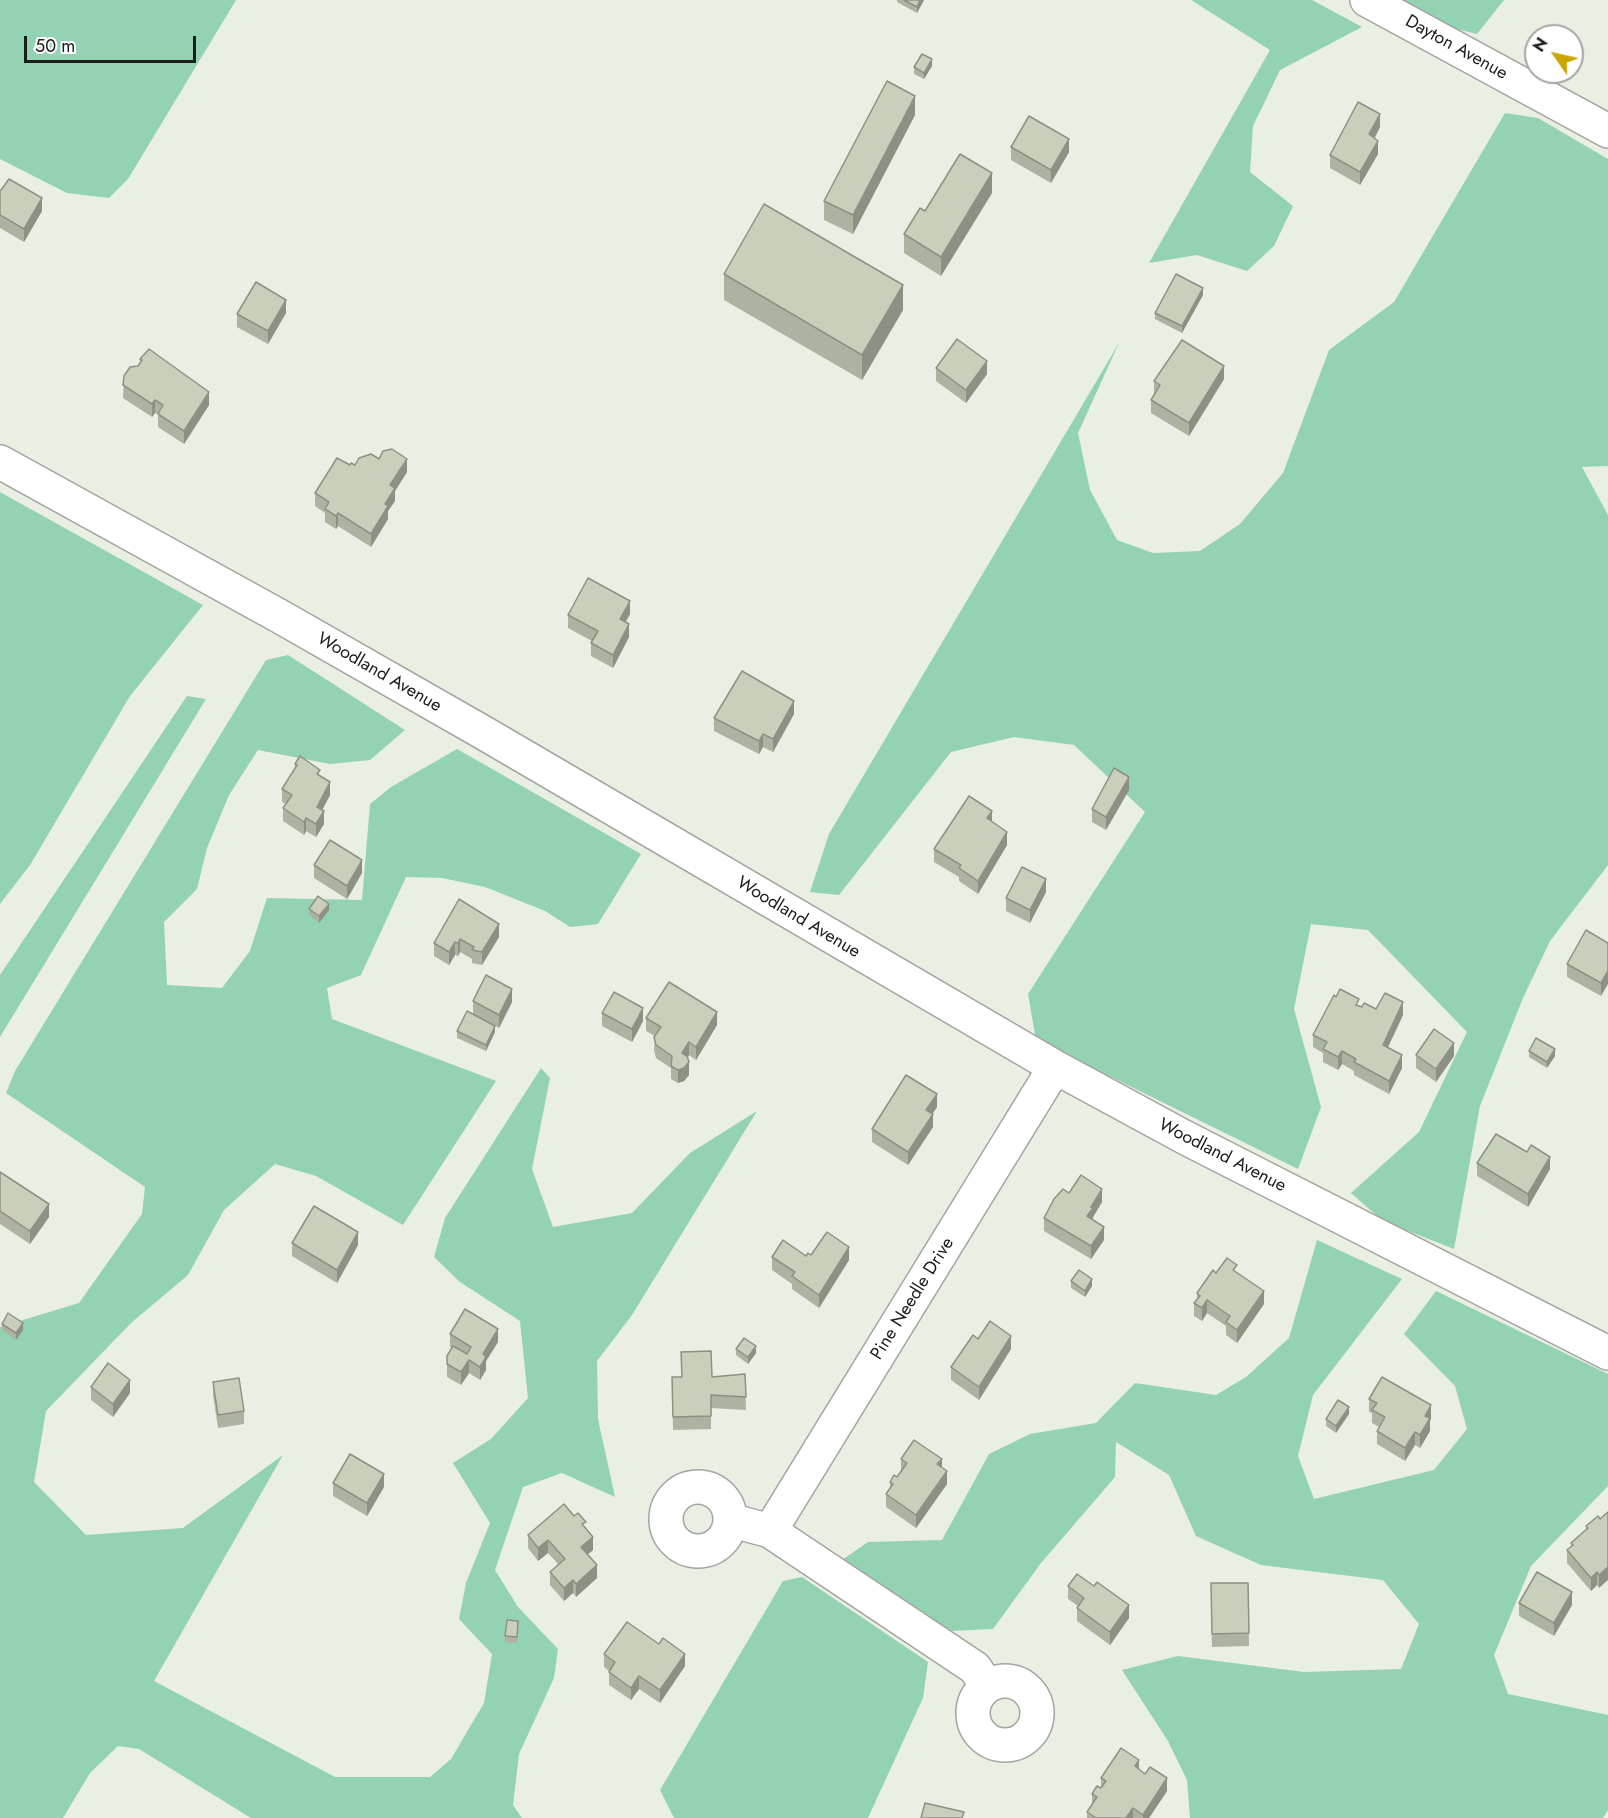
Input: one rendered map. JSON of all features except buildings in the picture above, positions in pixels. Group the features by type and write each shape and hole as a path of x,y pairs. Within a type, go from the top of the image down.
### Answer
{"street":[{"name":"Dayton Avenue","path":"1368,0 1608,131"},
{"name":"Woodland Avenue","path":"0,462 281,617 484,733 1055,1067 1184,1137 1608,1353"},
{"name":"Pine Needle Drive","path":"770,1531 1055,1067"},
{"path":"730,1520 770,1531 975,1668 987,1686"}],"green space":[{"path":"0,0 236,0 128,179 109,198 67,193 0,159"},
{"path":"1191,0 1312,0 1362,27 1280,70 1253,126 1250,172 1293,206 1274,246 1247,271 1197,255 1149,263 1270,50"},
{"path":"1402,0 1504,0 1477,34 1432,23"},
{"path":"1505,113 1538,118 1608,159 1608,466 1582,467 1608,515 1608,865 1550,941 1523,998 1480,1106 1454,1249 1383,1221 1351,1193 1419,1132 1467,1032 1368,930 1311,924 1294,1009 1321,1107 1298,1169 1036,1040 1028,994 1145,812 1074,745 1014,737 951,752 839,895 810,892 829,834 1119,343 1078,433 1090,490 1117,540 1153,553 1200,551 1240,524 1283,473 1329,350 1394,302"},
{"path":"0,492 203,605 130,696 30,865 0,904"},
{"path":"288,655 405,730 370,760 330,764 258,750 229,795 207,848 197,889 164,922 167,985 222,988 250,951 267,898 362,900 370,804 391,787 457,749 641,854 598,924 570,927 545,911 485,887 442,878 406,877 361,975 327,988 332,1019 496,1081 403,1225 316,1176 275,1164 224,1210 188,1275 131,1323 46,1411 34,1482 86,1535 183,1528 283,1455 154,1681 335,1777 430,1777 451,1759 484,1703 492,1654 459,1619 466,1583 490,1523 453,1463 491,1439 528,1398 520,1321 460,1282 434,1257 445,1218 541,1068 550,1078 532,1169 553,1227 632,1213 690,1153 757,1111 632,1315 597,1361 598,1419 615,1497 562,1473 523,1487 495,1570 518,1607 558,1649 554,1678 519,1754 513,1805 522,1818 251,1818 139,1749 118,1746 90,1773 63,1818 0,1818 0,1327 79,1303 142,1214 145,1187 6,1093 15,1071 266,660"},
{"path":"187,696 206,699 0,1037 0,975"},
{"path":"1317,1240 1402,1279 1313,1395 1298,1456 1314,1499 1434,1470 1467,1429 1455,1386 1404,1334 1436,1291 1608,1374 1608,1486 1531,1566 1494,1655 1508,1694 1608,1715 1608,1810 1603,1818 1190,1818 1187,1780 1168,1741 1122,1670 1178,1656 1304,1672 1401,1669 1419,1624 1383,1580 1261,1565 1196,1536 1169,1475 1116,1442 1115,1477 1041,1563 993,1629 950,1631 842,1560 868,1542 942,1540 989,1454 1030,1434 1096,1423 1135,1383 1216,1395 1246,1377 1289,1338"},
{"path":"802,1577 928,1662 923,1698 868,1818 674,1818 660,1790 783,1581"}]}
